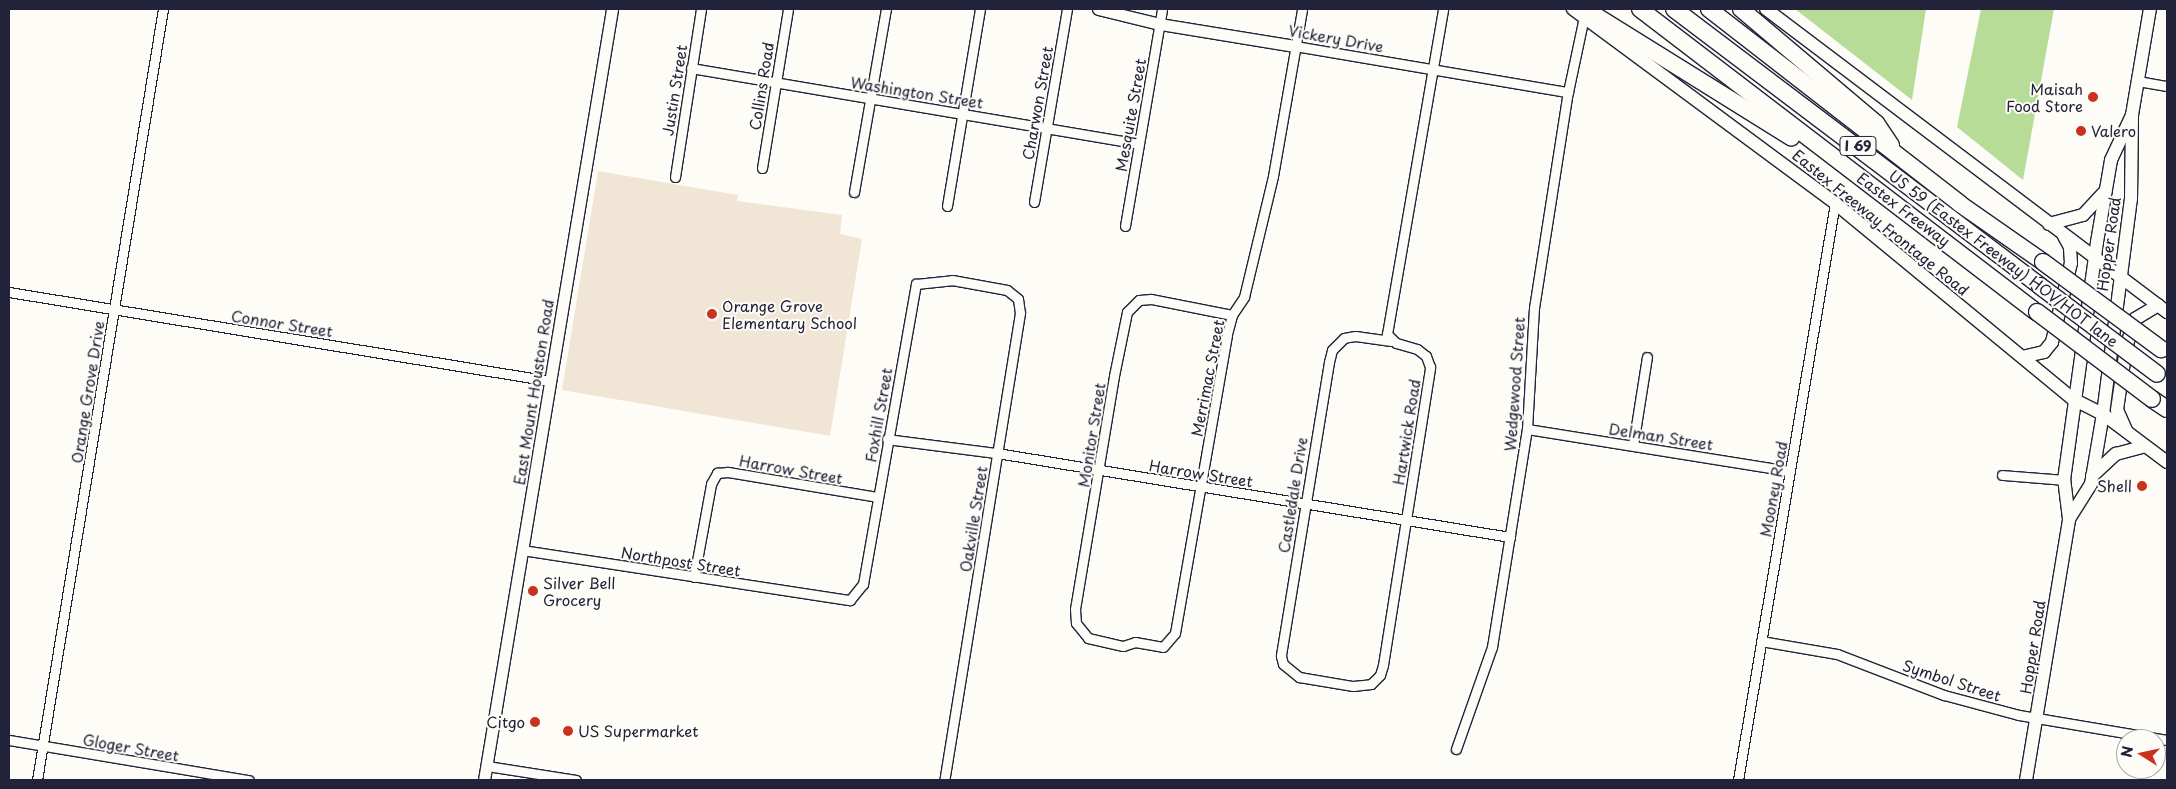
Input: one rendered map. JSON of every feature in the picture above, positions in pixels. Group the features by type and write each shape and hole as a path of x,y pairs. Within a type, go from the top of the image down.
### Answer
{"highway":[{"name":"Eastex Freeway","path":"1640,9 1929,227 2036,312 2167,410"},
{"name":"US 59 (Eastex Freeway) HOV/HOT lane","path":"1674,9 2162,378"},
{"name":"I 69","path":"1709,9 1900,158 2164,351"},
{"path":"1741,9 1876,123 1900,158"},
{"path":"1585,13 1929,227"}],"main road":[{"name":"Eastex Freeway Frontage Road","path":"1573,9 1585,13 1835,203 2073,399 2103,414 2167,462"},
{"path":"1766,9 2162,308"},
{"name":"Hopper Road","path":"2026,780 2070,519 2092,476 2103,414 2131,198 2132,115 2150,9"},
{"name":"Hopper Road","path":"2070,519 2064,480 2073,399 2094,258 2111,160 2132,115"},
{"path":"2049,224 2083,214 2105,191"},
{"path":"2022,357 2044,352 2052,342 2071,263 2070,247 2063,234"},
{"path":"2130,436 2121,425 2117,410 2126,348 2135,318 2162,308"},
{"path":"2092,476 2116,454 2145,446"}],"street":[{"name":"Orange Grove Drive","path":"37,780 163,9"},
{"name":"East Mount Houston Road","path":"484,780 612,9"},
{"name":"Justin Street","path":"675,177 690,68 701,9"},
{"name":"Collins Road","path":"762,168 788,9"},
{"path":"854,192 886,9"},
{"path":"947,206 980,9"},
{"name":"Charwon Street","path":"1034,202 1067,9"},
{"name":"Vickery Drive","path":"1098,9 1160,24 1568,92"},
{"name":"Mesquite Street","path":"1125,226 1162,9"},
{"name":"Merrimac Street","path":"1118,644 1135,642 1163,647 1170,641 1179,618 1200,487 1232,315 1244,297 1273,176 1302,9"},
{"path":"1392,341 1387,334 1388,325 1443,9"},
{"name":"Wedgewood Street","path":"1456,749 1492,647 1527,429 1534,308 1568,92 1585,13"},
{"name":"Washington Street","path":"690,68 1139,144"},
{"path":"2138,81 2167,86"},
{"name":"Mooney Road","path":"1738,780 1835,203"},
{"name":"Foxhill Street","path":"835,600 850,600 863,584 887,439 916,284 952,280 985,285"},
{"name":"Oakville Street","path":"944,780 1020,306 1014,294 1007,290 985,285"},
{"name":"Connor Street","path":"9,292 550,381"},
{"name":"Monitor Street","path":"1118,644 1088,638 1079,629 1075,616 1114,376 1131,306 1139,300 1151,299 1232,315"},
{"name":"Castledale Drive","path":"1323,681 1292,673 1283,664 1281,656 1332,350 1344,338 1354,336 1392,341"},
{"name":"Hartwick Road","path":"1323,681 1354,686 1371,684 1380,675 1407,521 1430,367 1426,356 1417,349 1392,341"},
{"path":"1633,445 1647,357"},
{"name":"Delman Street","path":"1527,429 1790,471"},
{"name":"Harrow Street","path":"887,439 997,453 1407,521 1510,536"},
{"name":"Harrow Street","path":"694,577 711,484 717,473 728,472 877,497"},
{"path":"2002,475 2064,480"},
{"name":"Northpost Street","path":"522,550 835,600"},
{"name":"Symbol Street","path":"1762,640 1837,654 1944,695 2036,718 2167,740"},
{"name":"Gloger Street","path":"9,740 249,780"},
{"path":"487,766 576,780"}],"shaded area":[{"name":"Orange Grove Elementary School","path":"598,171 738,195 737,201 842,215 840,234 862,239 830,436 562,390"}],"green space":[{"path":"1795,9 1926,9 1912,100"},
{"path":"1981,9 2054,9 2023,180 1957,127"}],"place":[{"name":"Maisah Food Store","path":"2093,97"},
{"name":"Valero","path":"2081,131"},
{"name":"Orange Grove Elementary School","path":"712,314"},
{"name":"Shell","path":"2142,486"},
{"name":"Silver Bell Grocery","path":"533,591"},
{"name":"Citgo","path":"535,722"},
{"name":"US Supermarket","path":"568,731"}]}
